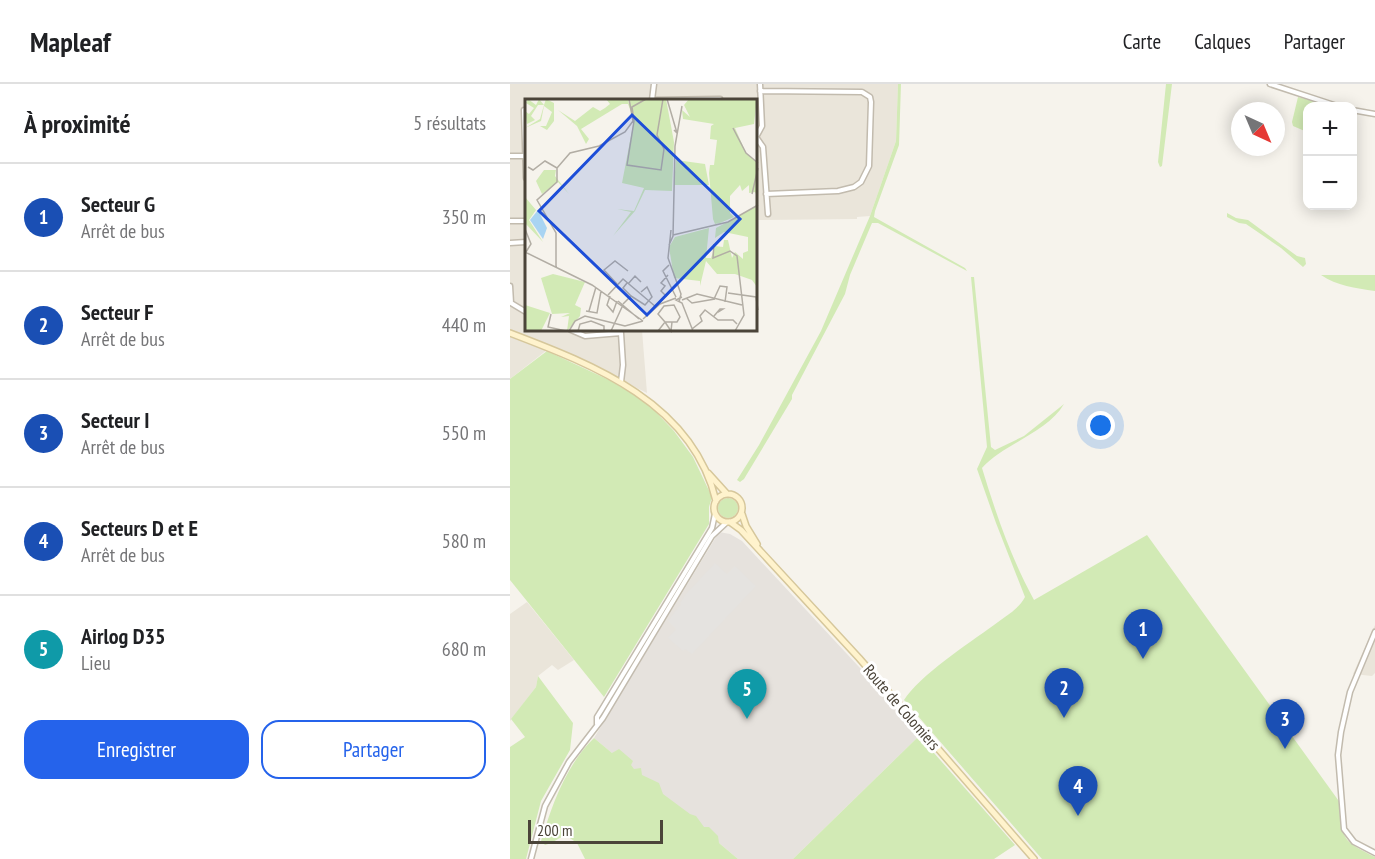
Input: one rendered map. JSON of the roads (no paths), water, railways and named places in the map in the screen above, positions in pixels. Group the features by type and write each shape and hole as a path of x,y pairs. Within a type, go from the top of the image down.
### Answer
{"main road":[{"path":"510,333 576,360 621,382 650,401 668,417 717,485 727,494"},
{"path":"702,465 716,501"},
{"path":"727,494 740,499 742,504 742,514 739,518 728,522 721,520 715,514 714,505 721,496 727,494"},
{"name":"Route de Colomiers","path":"742,514 746,526 766,558"},
{"name":"Route de Colomiers","path":"728,522 741,530 859,658 1034,859"}],"street":[{"path":"652,99 654,84"},
{"path":"758,133 762,126 760,84"},
{"path":"1270,84 1325,102"},
{"path":"760,91 862,92 870,97 871,102 869,166 861,182 854,187 838,191 766,195"},
{"path":"524,110 525,133"},
{"path":"1357,111 1375,114"},
{"path":"758,140 763,147 768,214"},
{"path":"510,243 525,242"},
{"path":"510,287 511,303 525,312"},
{"path":"576,332 585,336 614,332"},
{"path":"621,332 623,369 621,382"},
{"path":"613,378 623,369"},
{"path":"597,724 597,717 712,528 715,514"},
{"path":"531,859 545,806 575,753 603,718 712,536 728,522"},
{"path":"1375,632 1350,692 1338,755 1344,829 1354,842 1375,853"}],"place":[{"name":"Secteur G","path":"1143,659"},
{"name":"Secteur F","path":"1064,718"},
{"name":"Airlog D35","path":"747,719"},
{"name":"Secteur I","path":"1285,749"},
{"name":"Secteurs D et E","path":"1078,816"}]}
